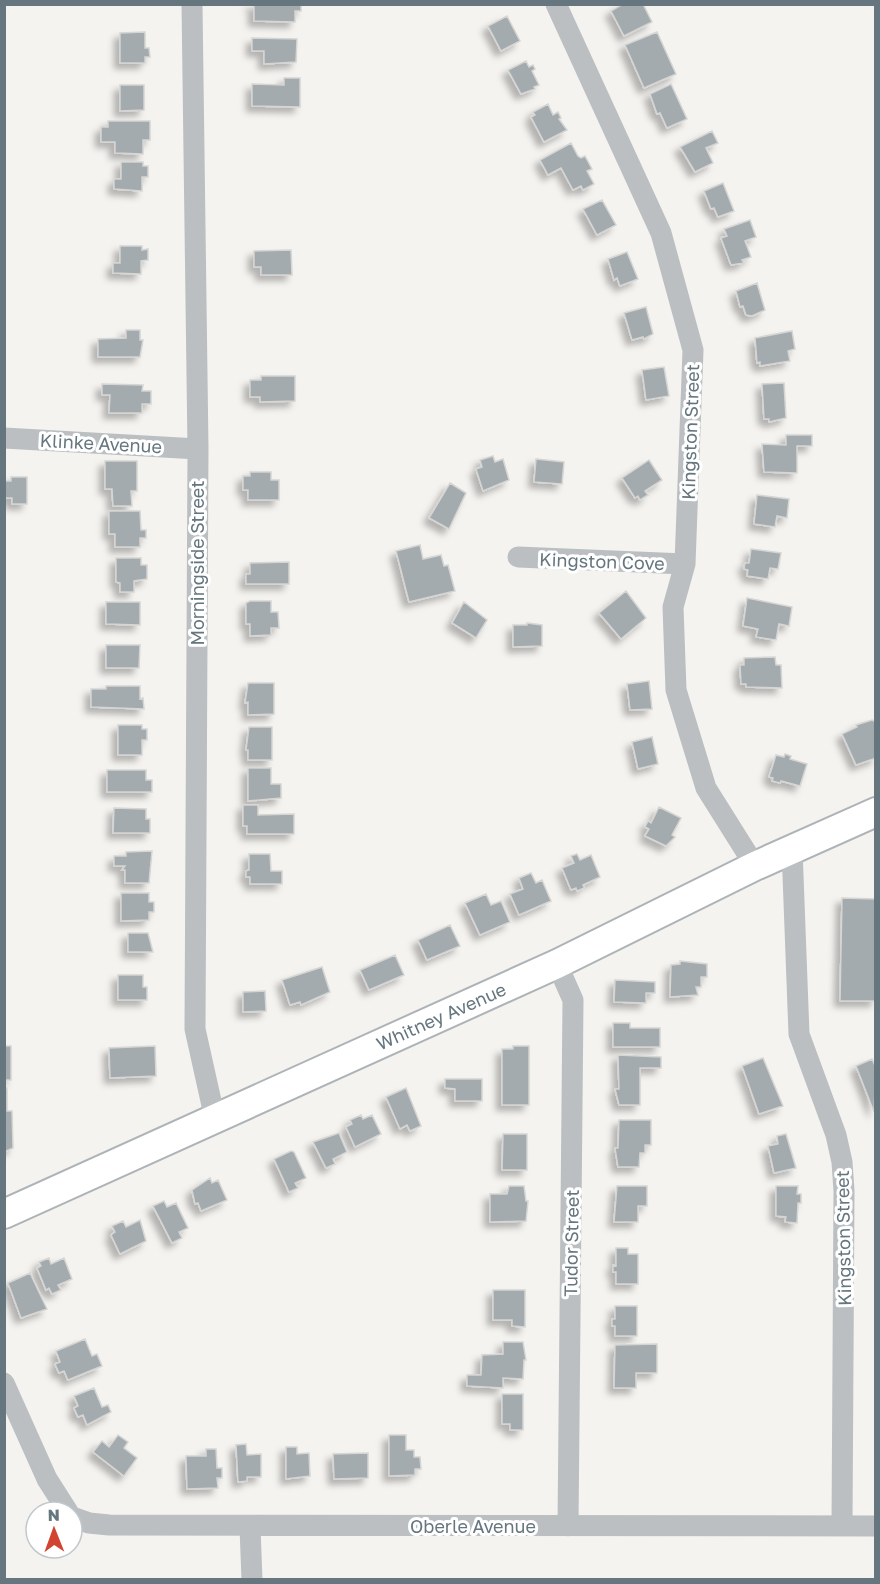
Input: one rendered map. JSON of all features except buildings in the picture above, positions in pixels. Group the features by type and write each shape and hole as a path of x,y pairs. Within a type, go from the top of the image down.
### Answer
{"main road":[{"name":"Whitney Avenue","path":"4,1214 557,964 755,866 876,812"}],"street":[{"name":"Morningside Street","path":"192,4 198,449 195,1029 215,1119"},
{"name":"Kingston Street","path":"556,4 661,233 693,350 685,564 673,607 676,690 706,788 755,866"},
{"name":"Klinke Avenue","path":"4,438 198,449"},
{"name":"Kingston Cove","path":"518,557 685,564"},
{"name":"Kingston Street","path":"792,849 799,1034 836,1135 842,1162 844,1191 842,1526"},
{"name":"Tudor Street","path":"557,964 573,1000 568,1526"},
{"path":"4,1383 53,1491 59,1500"},
{"name":"Oberle Avenue","path":"84,1521 109,1525 250,1527 876,1526"},
{"path":"250,1527 252,1580"}]}
